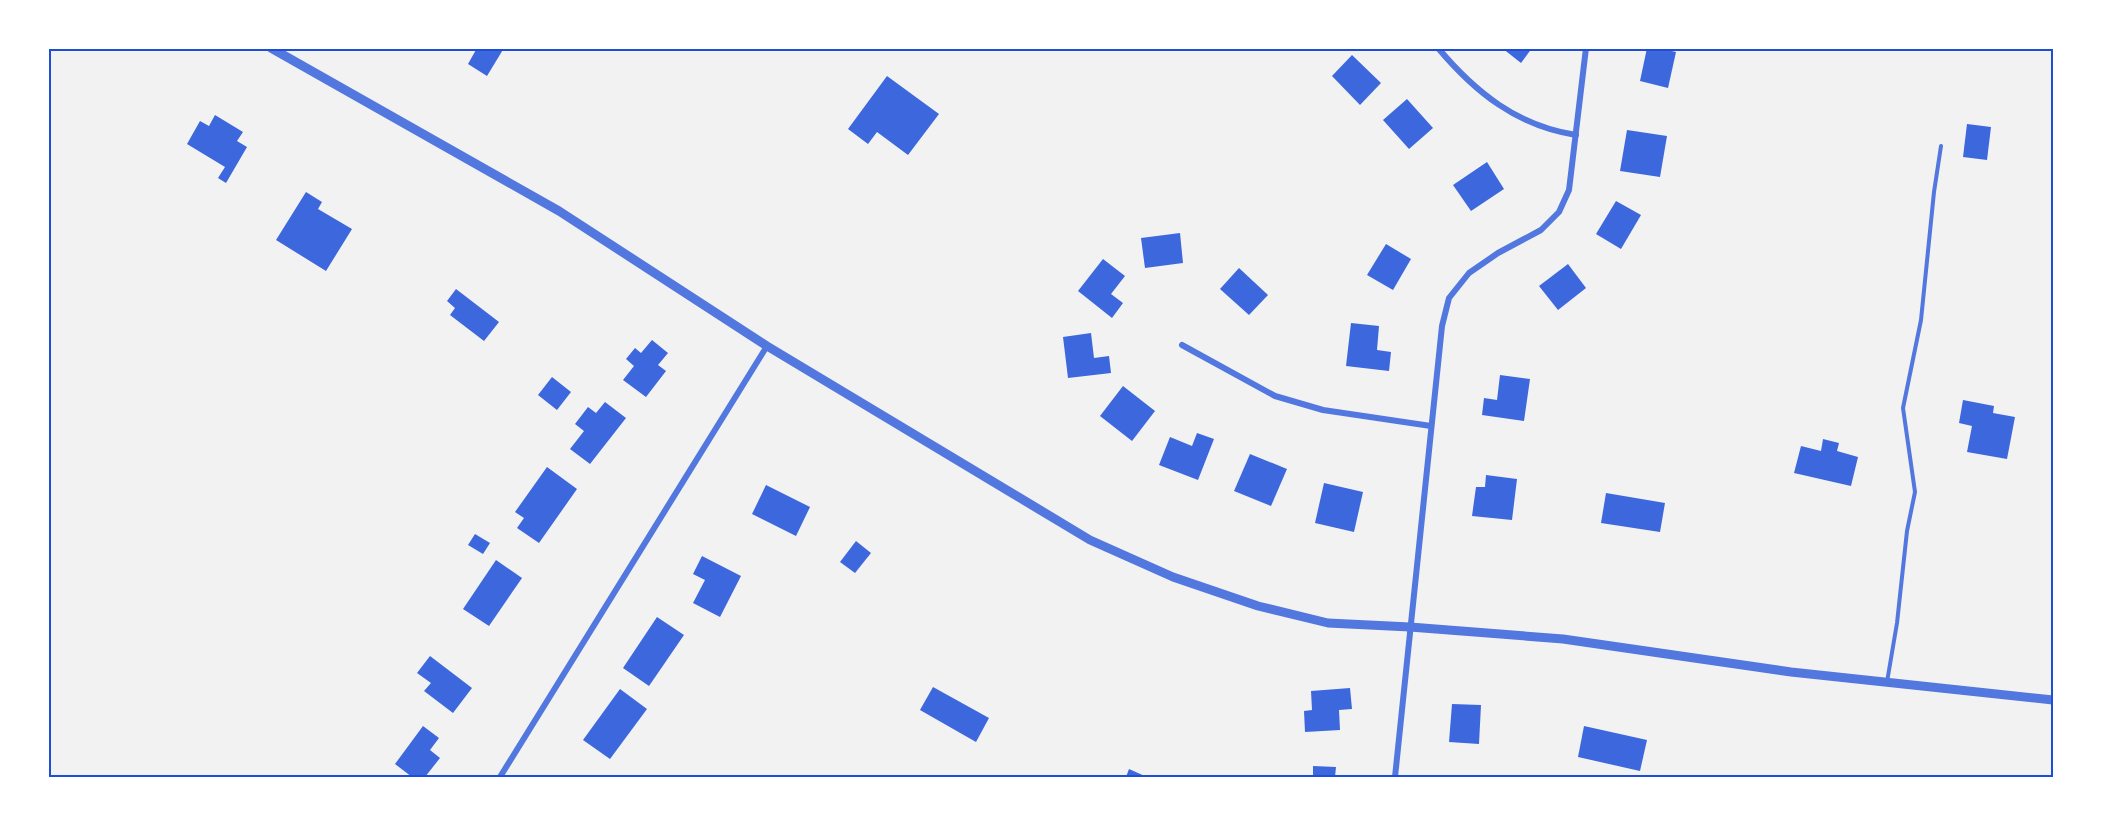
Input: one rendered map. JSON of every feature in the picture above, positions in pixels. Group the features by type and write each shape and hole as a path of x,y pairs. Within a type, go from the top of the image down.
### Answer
{"street":[{"path":"271,48 559,211 767,345 1090,540 1173,577 1248,603 1328,623 1563,639 1791,672 2053,700"},
{"path":"1438,48 1461,75 1508,113 1553,132 1576,135"},
{"path":"1395,777 1442,326 1449,298 1469,273 1497,253 1541,230 1559,213 1569,190 1586,48"},
{"path":"500,777 767,345"},
{"path":"1182,345 1275,396 1323,410 1431,426"}],"lane":[{"path":"1887,682 1897,623 1907,531 1915,492 1903,408 1921,320 1941,146"}],"building":[{"path":"477,48 504,48 487,76 468,64"},
{"path":"1502,48 1532,48 1521,63"},
{"path":"1647,48 1676,52 1668,88 1640,81"},
{"path":"1352,55 1381,83 1360,105 1332,76"},
{"path":"887,76 939,114 908,155 877,132 868,144 848,129"},
{"path":"1407,99 1433,128 1409,149 1383,120"},
{"path":"215,115 243,132 237,141 247,147 226,183 218,178 225,167 187,144 200,121 209,126"},
{"path":"1967,124 1991,127 1987,160 1963,157"},
{"path":"1627,130 1667,136 1660,177 1620,171"},
{"path":"1487,162 1504,189 1471,211 1453,185"},
{"path":"306,192 322,202 318,209 352,229 326,271 276,240"},
{"path":"1616,201 1641,215 1621,249 1596,234"},
{"path":"1180,233 1183,263 1145,268 1141,238"},
{"path":"1386,244 1411,259 1393,290 1367,275"},
{"path":"1103,259 1125,276 1111,294 1123,303 1112,318 1078,291"},
{"path":"1568,264 1586,288 1558,310 1539,286"},
{"path":"1239,268 1268,295 1249,315 1220,289"},
{"path":"456,289 499,322 484,341 450,315 455,308 447,301"},
{"path":"1351,323 1379,326 1377,350 1391,352 1389,371 1346,366"},
{"path":"1091,333 1094,358 1109,356 1111,373 1068,378 1063,337"},
{"path":"652,340 668,353 658,365 666,371 646,397 623,380 634,366 626,359 635,348 641,353"},
{"path":"1500,375 1530,379 1524,421 1482,415 1484,398 1497,400"},
{"path":"552,377 571,392 557,410 538,395"},
{"path":"1123,386 1155,411 1132,441 1100,416"},
{"path":"1963,400 1994,406 1993,413 2015,417 2007,459 1967,452 1972,426 1959,423"},
{"path":"605,402 626,418 590,464 570,449 584,431 575,424 588,407 596,413"},
{"path":"1197,433 1214,439 1198,480 1159,465 1170,437 1192,446"},
{"path":"1823,439 1839,443 1837,451 1858,457 1851,486 1794,473 1801,446 1821,451"},
{"path":"1250,454 1287,469 1271,506 1234,491"},
{"path":"547,467 577,489 539,543 517,528 524,518 515,512"},
{"path":"1486,475 1517,479 1512,520 1472,516 1476,487 1485,487"},
{"path":"1324,483 1363,492 1354,532 1315,523"},
{"path":"766,485 810,507 796,536 752,514"},
{"path":"1606,493 1665,503 1660,532 1601,523"},
{"path":"475,534 490,543 483,554 468,545"},
{"path":"856,541 871,553 855,573 840,562"},
{"path":"702,556 741,576 720,617 693,603 705,580 693,574"},
{"path":"496,560 522,578 489,626 463,609"},
{"path":"657,617 684,635 649,686 623,668"},
{"path":"430,656 472,688 453,713 424,691 431,683 417,673"},
{"path":"933,687 989,718 976,742 920,710"},
{"path":"1350,688 1352,709 1339,710 1340,730 1305,732 1304,711 1312,710 1311,691"},
{"path":"620,689 647,709 610,759 583,740"},
{"path":"1452,704 1481,705 1479,744 1449,742"},
{"path":"423,726 439,738 430,750 440,758 425,777 412,777 395,764"},
{"path":"1584,726 1647,740 1640,771 1578,757"},
{"path":"1313,766 1336,767 1335,777 1313,777"},
{"path":"1129,769 1147,777 1126,777"}]}
